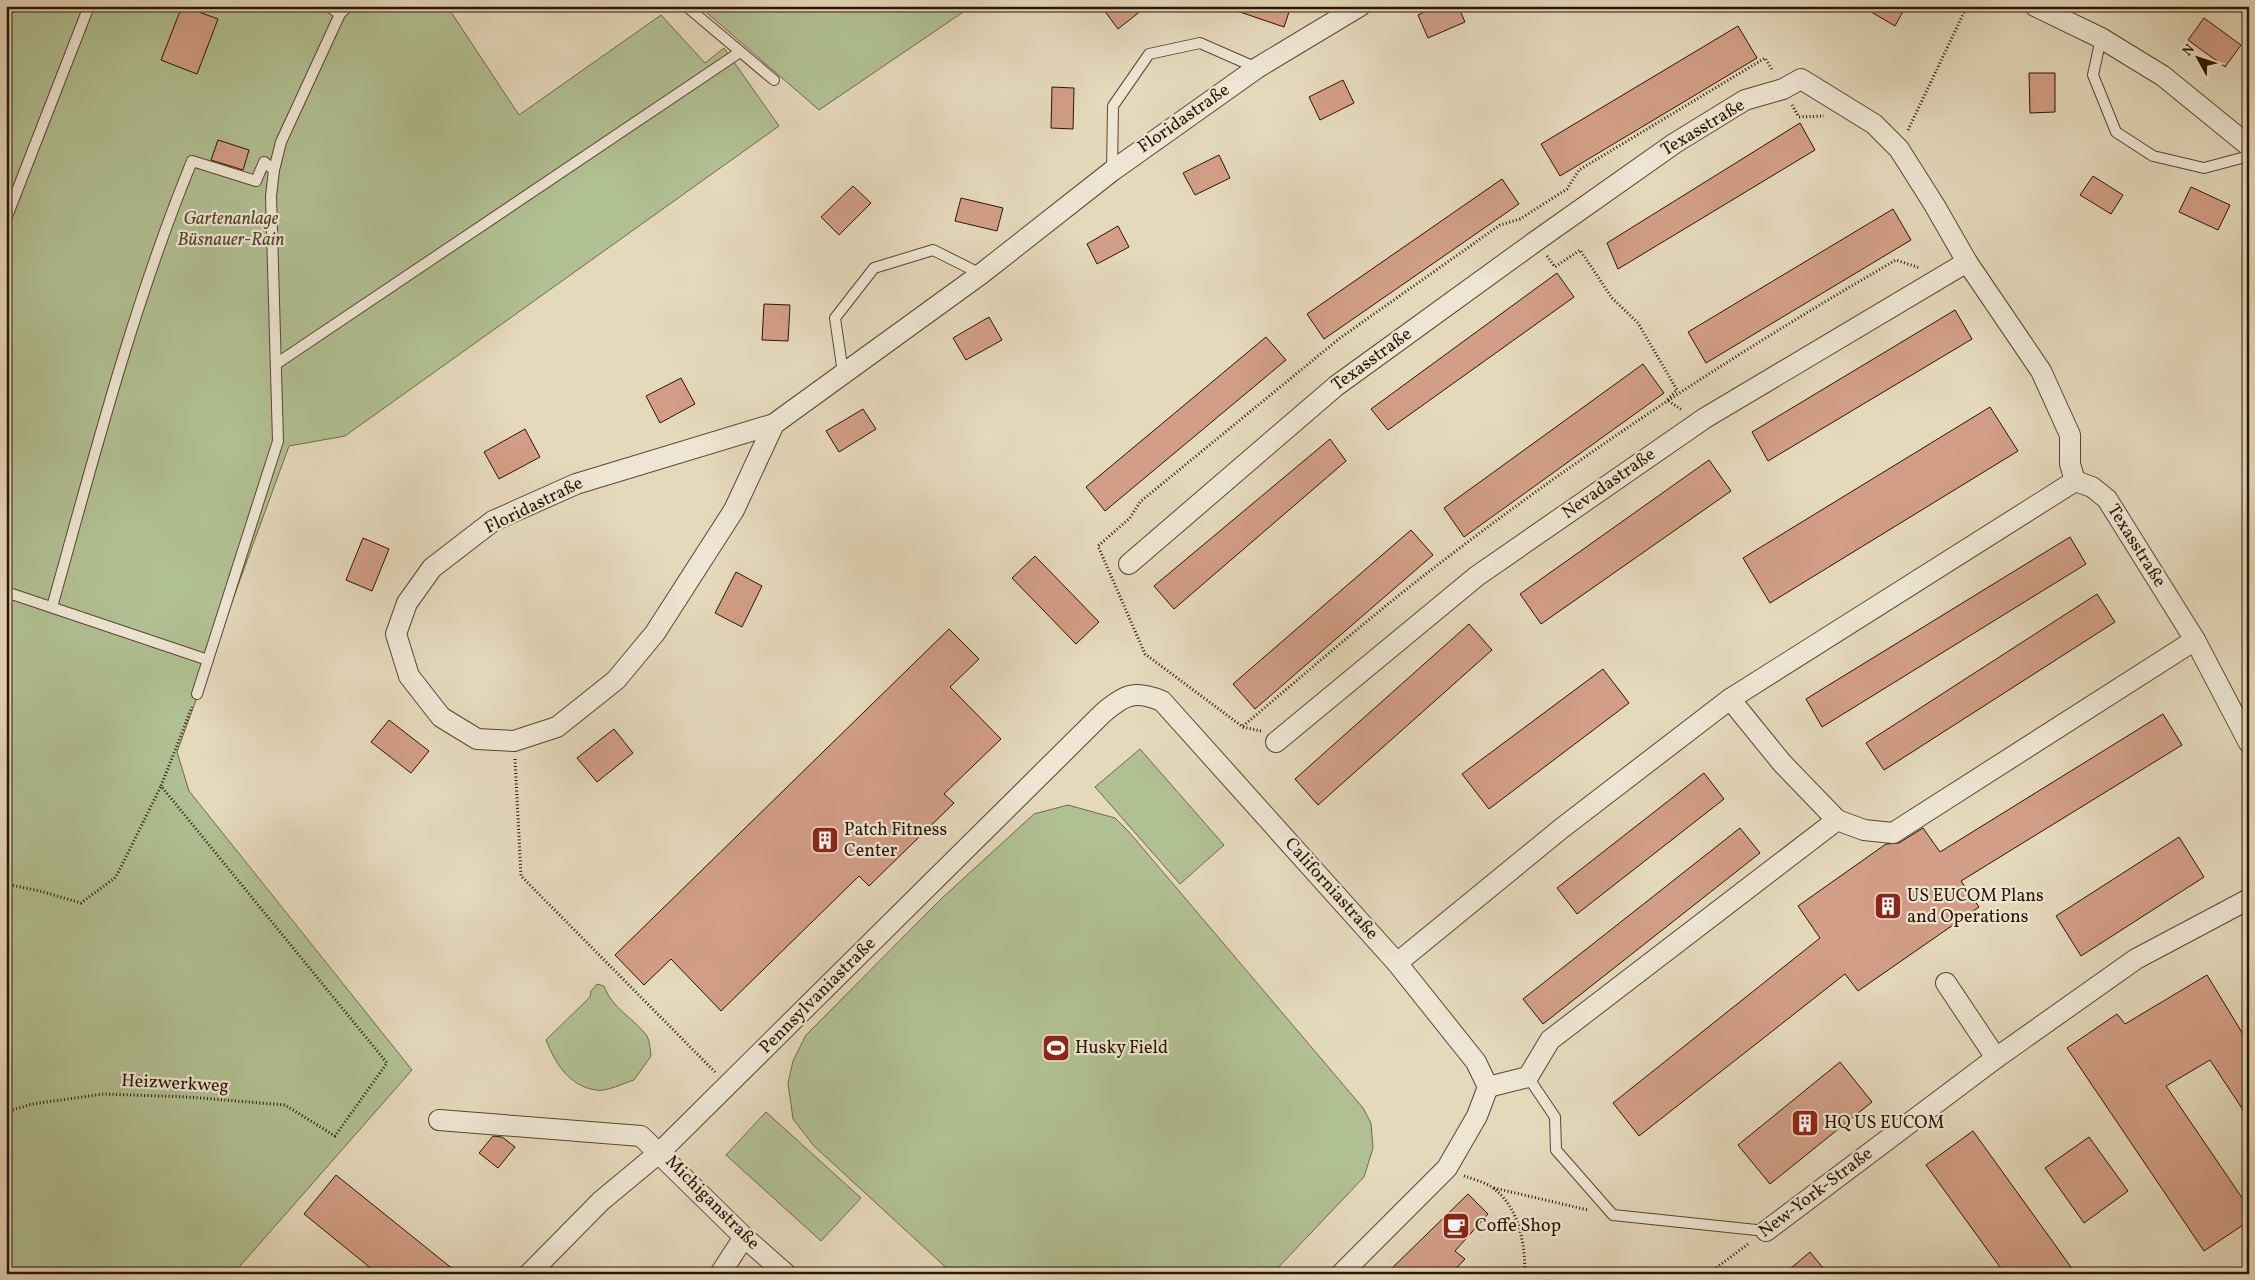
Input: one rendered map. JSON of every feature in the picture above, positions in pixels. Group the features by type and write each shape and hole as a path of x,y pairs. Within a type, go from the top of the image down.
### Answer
{"street":[{"name":"Floridastraße","path":"774,424 734,510 656,634 616,680 557,727 514,740 477,739 441,717 409,676 396,634 407,603 432,568 493,522 576,484 774,424 980,274 1112,171 1257,68 1360,6"},
{"path":"2035,6 2101,38 2163,76 2249,146"},
{"name":"Texasstraße","path":"1129,564 1336,386 1536,241 1675,143 1745,100 1783,89 1801,79 1874,124 1899,149 1967,262 2041,371 2070,435 2070,464 2075,481 2092,487 2107,499 2195,640 2249,743"},
{"name":"Nevadastraße","path":"1279,739 1477,576 1699,422 1967,262"},
{"path":"1397,963 1562,828 1730,699 2075,481"},
{"path":"1730,699 1782,763 1837,820 1864,830 1893,833 2195,640"},
{"name":"Pennsylvaniastraße","path":"529,1274 601,1201 660,1152 1103,713 1129,695 1144,694 1162,701"},
{"name":"Californiastraße","path":"1162,701 1397,963 1476,1062 1488,1087"},
{"path":"1341,1274 1446,1168 1477,1116 1488,1087 1528,1077 1550,1040 1837,820"},
{"name":"New-York-Straße","path":"1766,1231 1996,1058 2136,959 2249,899"},
{"path":"1946,983 1996,1058"},
{"name":"Michiganstraße","path":"439,1120 642,1136 744,1237 786,1274"},
{"path":"720,1274 744,1237"}],"lane":[{"path":"6,219 89,6"},
{"path":"328,6 340,14"},
{"path":"197,694 278,441 272,196 274,170 281,142 340,14 348,6"},
{"path":"686,6 774,80"},
{"path":"2101,38 2093,75 2116,132 2153,156 2204,168 2249,156"},
{"name":"Floridastraße","path":"1112,171 1113,106 1150,54 1200,43 1257,68"},
{"path":"276,364 740,52"},
{"path":"52,607 124,351 171,212 192,160 256,181 264,162 274,170"},
{"path":"843,373 835,318 874,268 934,250 980,274"},
{"path":"6,592 208,660"},
{"path":"1528,1077 1555,1117 1556,1150 1612,1215 1766,1231"}],"path":[{"path":"1899,149 1967,6"},
{"path":"1520,219 1555,267 1580,250 1612,298 1638,323 1677,390 1667,400 1699,422"},
{"path":"1145,654 1243,727 1279,739"},
{"path":"6,884 40,891 81,903 116,877 161,786 197,694"},
{"path":"514,740 521,876 728,1085"},
{"name":"Heizwerkweg","path":"6,1112 32,1104 104,1094 188,1097 285,1105 335,1136 387,1063 161,786"},
{"path":"1446,1168 1492,1188 1612,1215"},
{"path":"1492,1188 1514,1209 1522,1240 1525,1274"},
{"name":"New-York-Straße","path":"1708,1274 1766,1231"}],"green space":[{"name":"Gartenanlage Büsnauer-Rain","path":"6,6 447,6 519,115 661,15 705,63 724,48 779,126 345,436 289,446 177,752 189,791 412,1070 233,1274 6,1274"},
{"path":"699,6 972,6 819,110"},
{"path":"1140,749 1224,845 1180,884 1095,787"},
{"name":"Husky Field","path":"1068,805 1115,818 1129,832 1363,1108 1371,1123 1373,1148 1364,1177 1272,1274 953,1274 814,1146 793,1119 788,1083 793,1061 806,1035 941,899 1034,814"},
{"path":"597,984 604,986 612,1001 647,1036 651,1056 634,1080 610,1089 600,1090 586,1088 578,1084 564,1072 546,1040 590,997 591,991"},
{"path":"766,1112 861,1198 821,1241 726,1155"}],"building":[{"path":"182,6 218,19 197,74 161,60"},
{"path":"1101,6 1147,6 1118,29"},
{"path":"1232,6 1291,6 1284,27 1231,9"},
{"path":"1437,6 1458,6 1465,22 1428,38 1418,15"},
{"path":"1861,6 1906,6 1895,26"},
{"path":"2204,18 2241,45 2225,67 2188,40"},
{"path":"1738,26 1757,58 1560,176 1541,144"},
{"path":"2029,73 2055,73 2055,112 2030,113"},
{"path":"1343,80 1354,103 1320,120 1309,97"},
{"path":"1052,87 1074,88 1073,129 1051,128"},
{"path":"1800,123 1815,150 1618,269 1607,243"},
{"path":"218,140 249,150 243,170 211,160"},
{"path":"1219,155 1230,178 1195,195 1183,173"},
{"path":"2093,176 2123,195 2111,214 2080,195"},
{"path":"1502,179 1519,204 1324,339 1307,314"},
{"path":"853,186 871,203 839,235 821,217"},
{"path":"2191,187 2230,205 2218,230 2179,212"},
{"path":"961,198 1003,208 997,231 955,221"},
{"path":"1893,209 1911,240 1706,363 1688,332"},
{"path":"1118,226 1129,247 1097,264 1087,244"},
{"path":"1557,273 1574,297 1388,430 1371,409"},
{"path":"764,304 790,305 788,341 762,340"},
{"path":"1955,310 1972,339 1768,461 1752,432"},
{"path":"989,317 1002,340 966,360 953,338"},
{"path":"1266,337 1286,360 1105,511 1086,487"},
{"path":"1643,364 1664,393 1464,537 1444,508"},
{"path":"681,378 695,404 660,423 646,396"},
{"path":"1990,407 2018,451 1770,603 1743,558"},
{"path":"863,409 876,429 839,452 826,431"},
{"path":"525,429 540,457 499,479 484,452"},
{"path":"1330,439 1346,461 1174,609 1154,586"},
{"path":"1709,460 1731,491 1541,624 1520,594"},
{"path":"1411,530 1433,555 1255,709 1233,684"},
{"path":"2070,537 2086,564 1822,727 1806,699"},
{"path":"363,538 389,549 372,591 346,580"},
{"path":"1035,556 1099,622 1076,644 1012,578"},
{"path":"736,572 762,586 742,627 715,613"},
{"path":"2097,594 2115,622 1884,770 1866,743"},
{"path":"1469,624 1492,650 1318,805 1295,779"},
{"name":"Patch Fitness Center","path":"949,629 979,659 950,687 1001,739 944,794 954,803 869,886 859,876 721,1011 671,959 644,985 615,955"},
{"path":"1603,669 1629,703 1489,809 1462,774"},
{"path":"2163,714 2182,745 1961,881 1979,907 1858,991 1845,974 1639,1136 1613,1103 1820,938 1798,906 1886,844 1899,843 1923,828 1940,852"},
{"path":"389,720 429,751 411,773 371,742"},
{"path":"614,729 633,753 597,782 577,758"},
{"path":"1704,773 1724,799 1577,914 1557,888"},
{"path":"1740,828 1760,853 1543,1024 1523,999"},
{"path":"2179,837 2204,877 2081,956 2056,916"},
{"path":"2207,975 2249,1044 2249,1119 2210,1060 2166,1086 2249,1208 2249,1221 2204,1251 2067,1048 2117,1014 2125,1024"},
{"name":"HQ US EUCOM","path":"1840,1062 1872,1102 1770,1184 1738,1145"},
{"path":"1973,1131 2076,1274 2005,1274 1926,1165"},
{"path":"493,1136 502,1137 515,1147 498,1168 479,1153"},
{"path":"2089,1137 2128,1191 2084,1223 2045,1168"},
{"path":"336,1175 459,1274 378,1274 304,1214"},
{"path":"1468,1194 1488,1214 1455,1251 1465,1259 1451,1274 1386,1274"},
{"path":"1810,1252 1828,1274 1784,1274"}],"place":[{"name":"Patch Fitness Center","path":"825,840"},
{"name":"US EUCOM Plans and Operations","path":"1888,906"},
{"name":"Husky Field","path":"1056,1048"},
{"name":"HQ US EUCOM","path":"1805,1123"},
{"name":"Coffe Shop","path":"1456,1226"}]}
